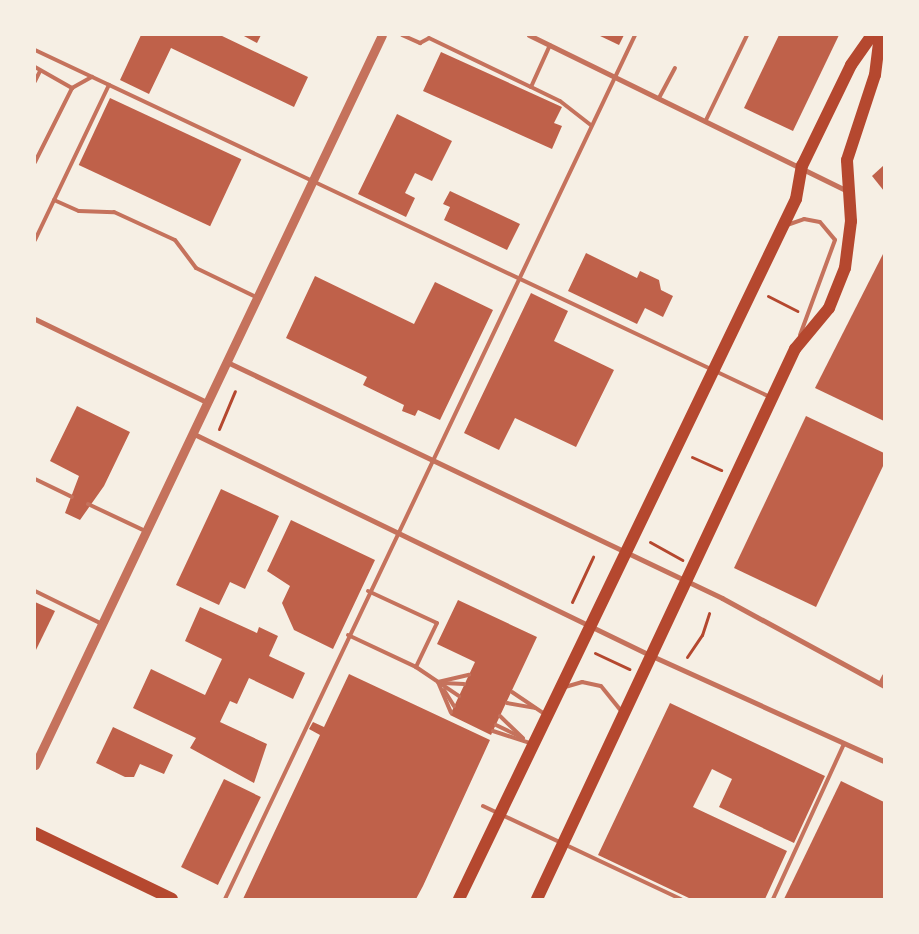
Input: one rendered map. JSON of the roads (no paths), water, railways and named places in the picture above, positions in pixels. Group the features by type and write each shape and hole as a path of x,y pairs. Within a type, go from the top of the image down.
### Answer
{"main road":[{"path":"459,899 565,687 589,623 601,610 626,552 777,234 796,199 802,166 851,65 872,35"},
{"path":"537,899 561,845 775,399 795,349 830,308 845,268 850,245 848,160 875,75 880,35"},
{"path":"35,833 172,899"}],"street":[{"path":"35,765 382,35"},
{"path":"529,35 802,166 850,193"},
{"path":"35,319 207,402"},
{"path":"227,362 687,582 882,685"},
{"path":"192,433 589,623 652,656 884,762"}],"lane":[{"path":"402,35 420,44 429,38 560,101 591,125"},
{"path":"225,899 396,530 434,461 517,278 635,35"},
{"path":"706,120 747,35"},
{"path":"531,87 550,45"},
{"path":"35,50 775,399"},
{"path":"35,67 72,88"},
{"path":"659,98 675,68"},
{"path":"35,81 40,70"},
{"path":"35,162 72,88 92,77"},
{"path":"35,240 109,85"},
{"path":"54,200 79,211 114,212 175,240 196,268 258,298"},
{"path":"777,234 788,224 812,220 827,226 835,240 795,349"},
{"path":"35,479 72,497"},
{"path":"88,504 146,531"},
{"path":"368,590 438,623 416,667"},
{"path":"35,591 102,624"},
{"path":"348,635 416,667 459,696"},
{"path":"438,682 469,675"},
{"path":"882,685 884,676"},
{"path":"438,682 464,684"},
{"path":"438,682 454,706"},
{"path":"438,682 451,712"},
{"path":"565,687 582,682 601,686 615,698 623,715"},
{"path":"512,692 534,708 550,716"},
{"path":"507,703 534,708"},
{"path":"500,716 522,738"},
{"path":"496,725 536,746"},
{"path":"493,731 522,738"},
{"path":"773,899 844,744"},
{"path":"483,806 561,845 681,899"}]}
